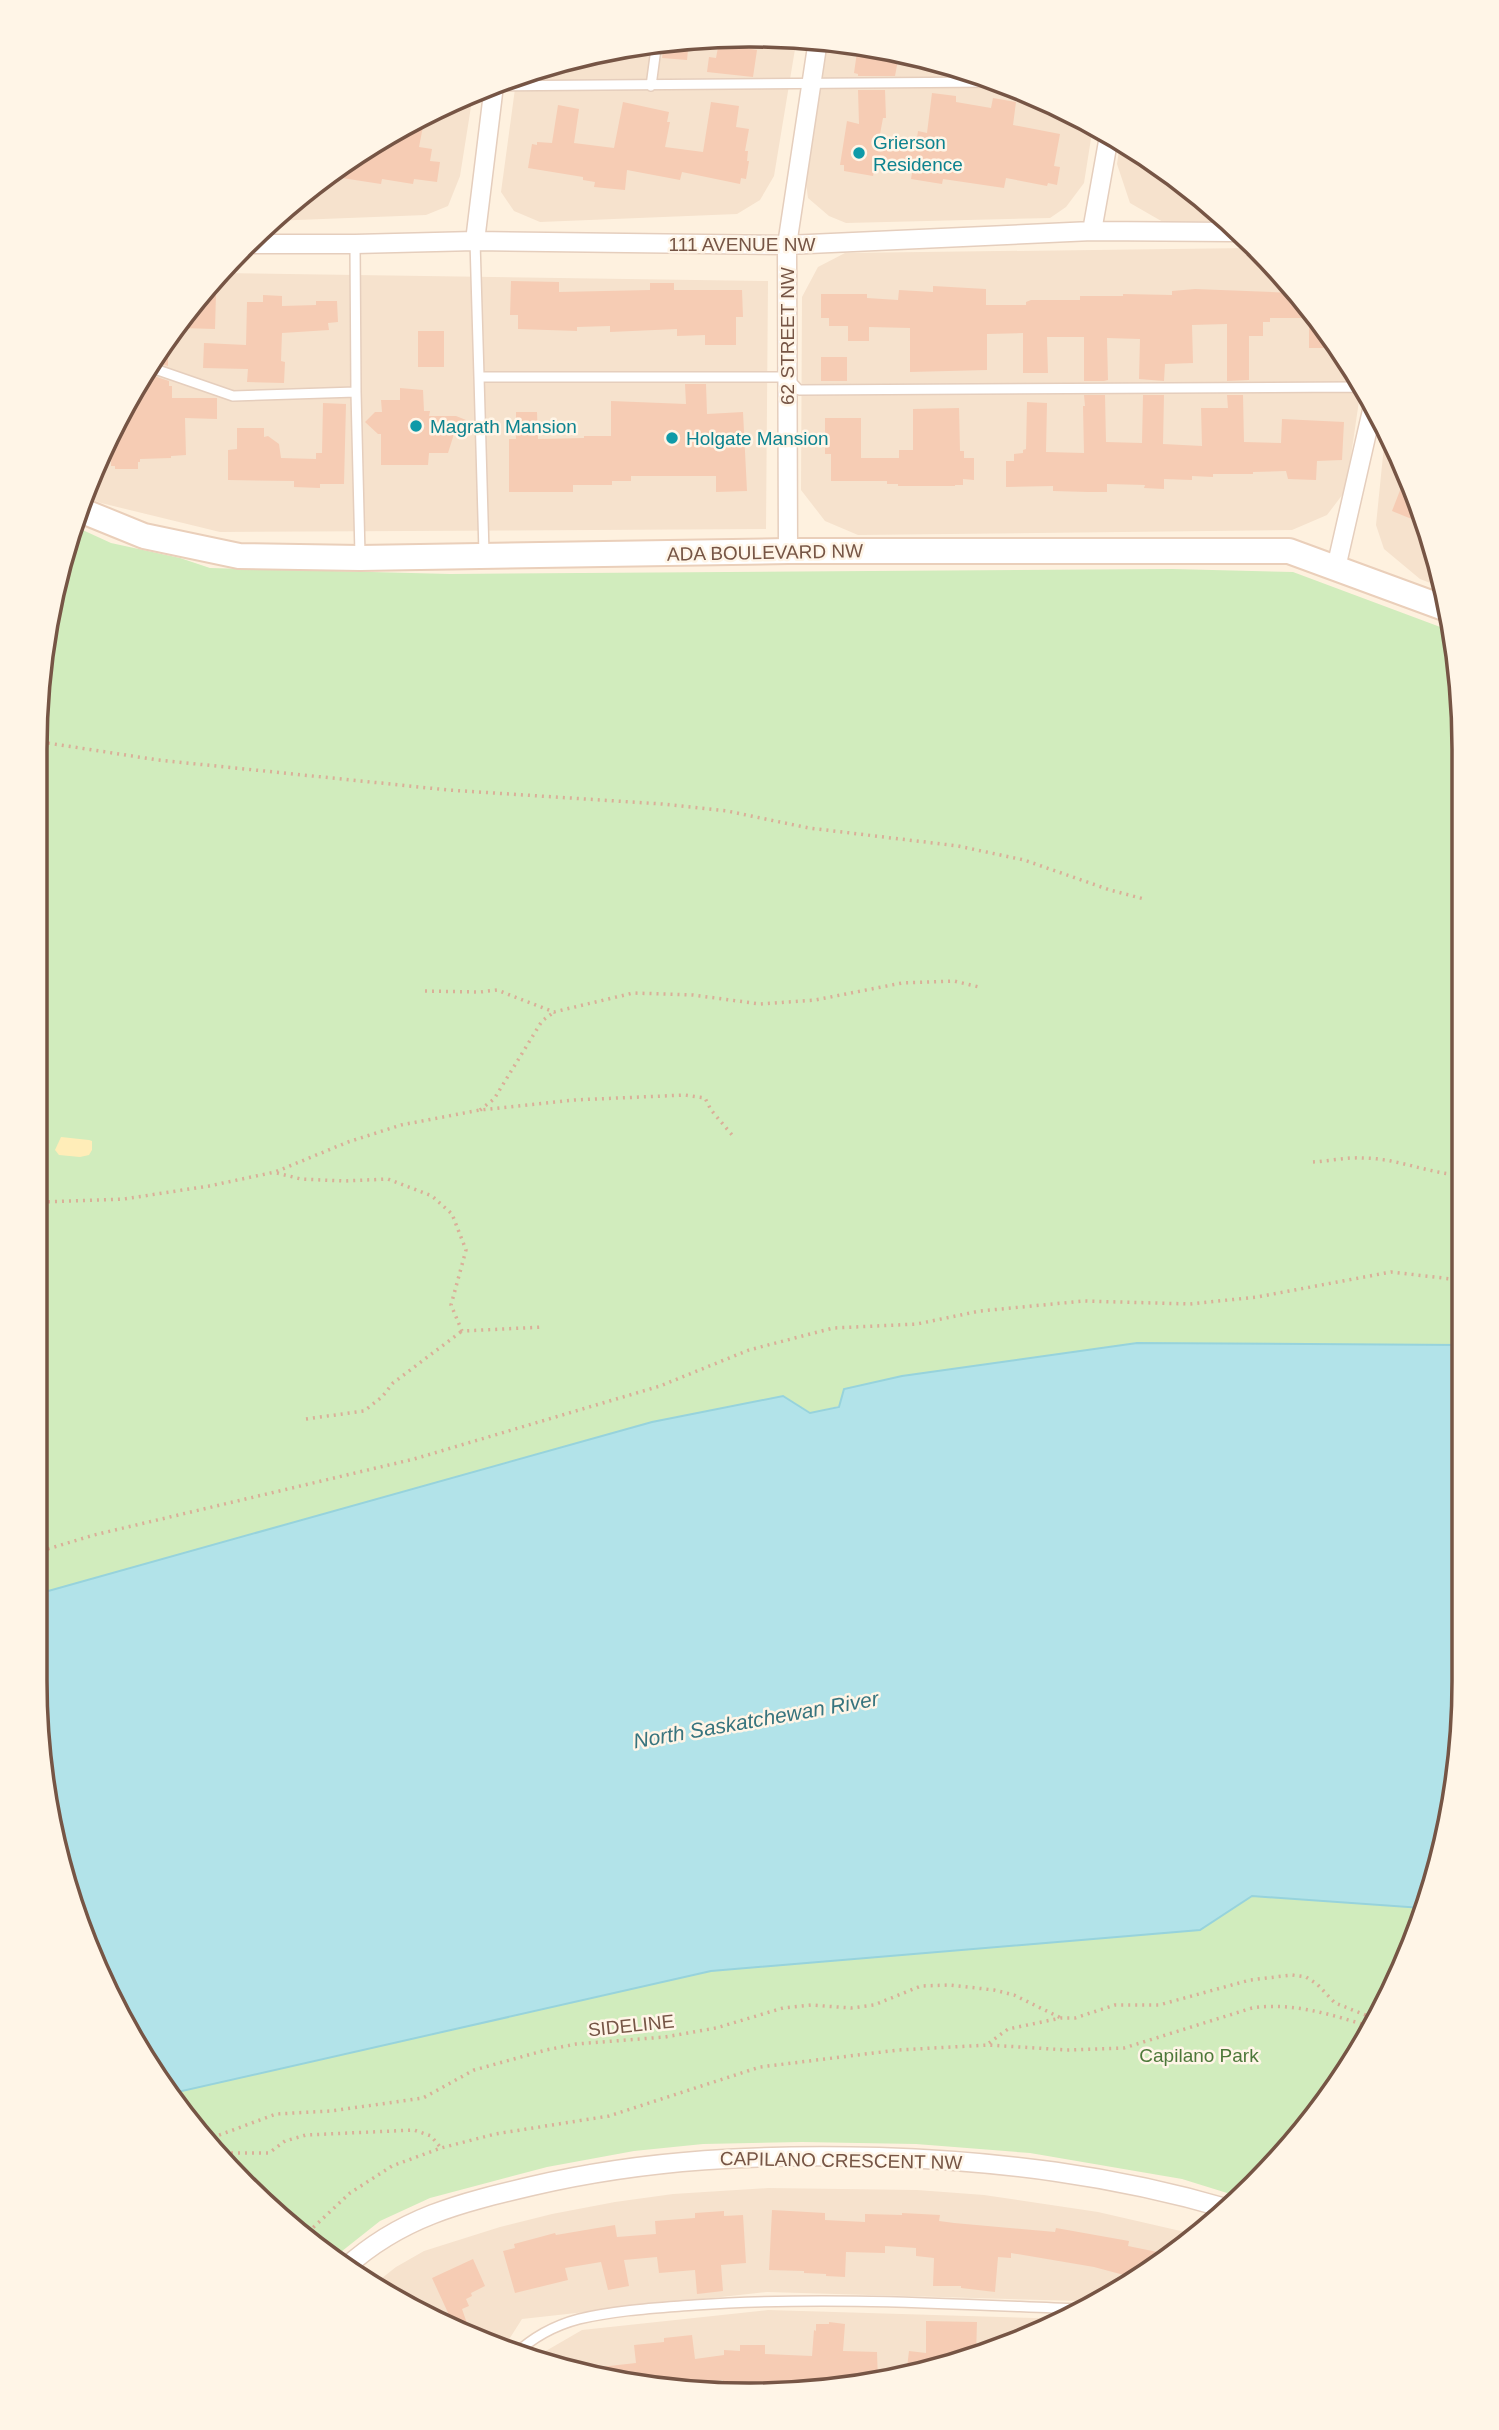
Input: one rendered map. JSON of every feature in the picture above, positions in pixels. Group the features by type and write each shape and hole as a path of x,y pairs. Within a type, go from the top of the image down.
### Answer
{"street":[{"name":"62 STREET NW","path":"788,551 787,245 816,51"},
{"path":"475,241 492,97"},
{"path":"1092,231 1107,145"},
{"name":"111 AVENUE NW","path":"263,244 475,241 787,245 1092,231 1224,232"},
{"path":"1336,568 1370,421"},
{"name":"ADA BOULEVARD NW","path":"89,514 144,537 239,556 360,558 788,551 1289,551 1437,606"},
{"name":"CAPILANO CRESCENT NW","path":"354,2260 398,2228 459,2205 612,2169 724,2157 844,2156 1001,2164 1094,2178 1215,2206"}],"lane":[{"path":"651,86 655,53"},
{"path":"521,86 966,82"},
{"path":"475,241 484,556"},
{"path":"355,244 360,558"},
{"path":"159,370 233,396 356,392"},
{"path":"479,377 787,377 799,390 1351,387"},
{"path":"526,2346 538,2336 578,2319 678,2306 763,2300 1063,2308"}],"path":[{"path":"47,743 158,760 448,790 727,811 809,828 971,849 1024,860 1111,891 1144,899"},
{"path":"480,1110 494,1100 542,1021 554,1013 633,993 693,995 760,1004 815,1000 902,982 954,981 979,987"},
{"path":"425,990 480,992 497,989 554,1013"},
{"path":"47,1202 124,1199 209,1186 275,1172 348,1142 401,1125 480,1110 574,1100 685,1095 705,1098 733,1136"},
{"path":"1313,1162 1363,1158 1452,1174"},
{"path":"275,1172 301,1179 388,1179 432,1196 452,1214 466,1250 451,1306 462,1331"},
{"path":"47,1548 414,1459 660,1386 749,1350 833,1328 917,1324 980,1311 1084,1301 1190,1304 1257,1297 1391,1272 1452,1279"},
{"path":"306,1419 364,1411 382,1397 393,1383 462,1331 544,1327"},
{"path":"988,2045 1008,2029 1061,2018 1075,2018 1115,2005 1159,2005 1250,1980 1292,1975 1306,1977 1317,1984 1335,2003 1366,2015"},
{"name":"SIDELINE","path":"216,2136 276,2114 331,2111 423,2098 474,2070 546,2050 576,2044 665,2037 716,2028 783,2008 811,2005 851,2008 874,2005 921,1986 949,1985 994,1990 1014,1995 1061,2018"},
{"path":"311,2229 350,2193 392,2165 440,2148 495,2134 609,2116 760,2067 898,2050 988,2045 1067,2050 1124,2048 1252,2008 1269,2006 1292,2006 1362,2024"},
{"path":"230,2152 269,2153 285,2141 306,2135 414,2130 431,2136 440,2148"}],"shaded area":[{"path":"750,47 795,49 774,176 760,200 737,214 540,222 514,211 501,192 515,88 568,71 658,53"},
{"path":"826,52 931,71 1018,101 1091,136 1084,183 1066,207 1050,218 846,223 829,216 808,198 806,183"},
{"path":"471,105 460,176 448,206 426,215 288,220 322,192 398,141"},
{"path":"1119,152 1177,192 1212,221 1163,222 1130,203 1117,164"},
{"path":"1241,248 1307,322 1359,400 1346,490 1327,515 1292,530 858,535 825,521 801,490 802,297 818,267 845,253"},
{"path":"234,273 768,281 766,529 220,532 94,500 101,481 141,398 192,322"},
{"path":"1384,449 1414,524 1432,584 1420,579 1384,549 1376,525"},
{"path":"768,2188 917,2190 984,2195 1098,2212 1184,2232 1140,2264 1078,2301 767,2292 522,2319 509,2339 439,2310 382,2278 424,2251 500,2227 552,2214 673,2194"},
{"path":"768,2310 1042,2318 975,2345 887,2369 841,2377 750,2383 658,2377 612,2369 545,2352 582,2330"}],"green space":[{"path":"83,530 111,543 180,558 210,568 450,574 1172,569 1293,572 1441,627 1446,658 1452,750 1452,1345 1138,1343 901,1376 844,1389 839,1406 811,1413 784,1397 47,1592 47,750 53,658 71,568"},
{"name":"Capilano Park","path":"1252,1896 1413,1907 1379,1991 1358,2032 1333,2071 1277,2144 1229,2193 1182,2179 1030,2153 916,2144 703,2144 634,2151 547,2167 430,2198 380,2221 341,2252 286,2208 253,2177 222,2144 180,2091 711,1971 1200,1930"}],"sand":[{"path":"61,1137 92,1141 92,1150 89,1155 80,1157 59,1155 55,1150"}],"water":[{"name":"North Saskatchewan River","path":"1137,1343 1452,1345 1450,1726 1438,1818 1413,1907 1252,1896 1200,1930 711,1971 180,2091 141,2032 120,1991 101,1949 71,1862 53,1772 47,1681 47,1591 652,1422 783,1396 810,1413 839,1407 844,1389 902,1376"}],"building":[{"path":"750,47 757,50 753,77 707,72 709,57 716,58 718,48"},
{"path":"688,50 687,60 662,58 663,53"},
{"path":"856,56 897,63 895,76 858,76 854,73"},
{"path":"858,90 885,90 886,118 883,118 878,145 915,151 918,131 927,133 932,93 956,96 956,102 991,108 993,98 1016,102 1013,125 1060,134 1054,166 1060,167 1057,185 1048,183 1047,186 1006,178 1004,188 943,179 942,184 911,179 913,167 876,161 873,176 844,171 844,165 840,165 847,121 859,124"},
{"path":"623,102 669,112 667,122 670,122 665,147 703,152 711,102 739,106 736,127 749,129 745,151 748,151 749,161 746,179 741,178 740,184 682,172 680,180 627,170 625,190 594,187 595,182 583,180 583,177 528,168 532,144 552,143 558,105 579,109 574,143 614,148"},
{"path":"423,128 419,147 432,149 430,161 440,162 437,182 414,179 413,184 382,179 381,184 342,178 398,141"},
{"path":"511,281 559,282 559,292 650,290 650,283 674,283 674,290 742,290 743,317 736,317 736,345 705,345 705,335 677,336 677,329 610,332 610,326 577,327 577,331 518,329 518,315 510,315"},
{"path":"933,286 986,289 986,305 1026,305 1026,302 1031,300 1080,300 1080,296 1172,295 1172,291 1195,289 1282,293 1304,318 1270,318 1270,322 1263,322 1263,336 1249,336 1249,380 1227,381 1227,324 1192,325 1193,363 1165,364 1164,381 1139,379 1140,339 1107,338 1108,380 1084,381 1084,337 1047,337 1048,373 1023,373 1023,333 987,334 987,370 910,372 910,328 869,327 869,341 848,341 848,326 829,326 829,318 821,318 821,294 867,294 867,298 898,300 899,290 933,292"},
{"path":"215,294 216,294 215,329 188,328"},
{"path":"263,295 282,296 282,306 337,301 338,322 328,323 329,330 282,333 281,361 285,362 284,383 247,382 248,369 203,368 204,343 246,345 247,302 263,302"},
{"path":"1309,325 1325,348 1309,348"},
{"path":"418,331 444,331 444,367 418,367"},
{"path":"821,357 847,357 847,381 821,381"},
{"path":"155,376 169,381 172,398 217,398 217,419 185,418 186,455 140,459 138,469 115,469 115,466 111,466 111,458 120,439"},
{"path":"685,384 706,384 707,414 743,412 747,491 716,492 716,476 631,476 631,481 612,481 612,485 573,485 573,492 509,492 509,439 516,439 516,412 537,412 538,439 611,436 611,401 686,404"},
{"name":"Magrath Mansion","path":"400,388 423,390 424,411 430,411 429,416 456,416 466,420 454,434 448,453 429,453 428,465 381,465 381,434 365,422 375,412 382,412 381,400 400,400"},
{"path":"1084,395 1105,395 1106,442 1142,443 1143,395 1164,395 1163,444 1202,446 1201,408 1228,408 1227,395 1243,395 1244,442 1281,443 1282,419 1344,422 1342,460 1317,461 1316,480 1288,479 1286,471 1213,474 1213,477 1192,476 1192,480 1164,479 1164,489 1144,488 1145,485 1107,484 1107,492 1053,491 1053,486 1006,487 1006,461 1014,461 1014,454 1023,453 1026,449 1027,402 1047,403 1046,452 1084,453"},
{"path":"323,403 346,404 344,484 320,484 320,488 294,487 294,481 228,480 228,450 237,449 237,428 264,428 264,437 268,436 279,444 281,458 316,459 316,453 322,453"},
{"path":"959,408 960,451 964,451 964,458 974,458 974,480 963,479 963,485 955,486 898,486 887,484 887,481 831,481 831,454 825,454 825,418 861,418 861,458 899,458 899,450 913,450 913,409"},
{"path":"1401,488 1412,519 1392,511"},
{"path":"772,2210 825,2213 825,2220 865,2222 865,2214 940,2215 939,2221 954,2223 1055,2232 1056,2228 1129,2241 1128,2246 1157,2252 1123,2275 1011,2253 1011,2258 998,2257 995,2292 961,2286 933,2286 934,2258 916,2256 916,2248 885,2246 885,2253 846,2252 845,2277 804,2271 769,2270"},
{"path":"724,2211 724,2216 743,2215 746,2263 721,2265 723,2291 697,2294 695,2270 659,2273 657,2257 624,2260 629,2286 608,2290 601,2262 565,2268 568,2280 515,2293 503,2251 515,2248 514,2244 555,2233 556,2235 615,2225 617,2237 656,2234 655,2221 695,2218 695,2213"},
{"path":"473,2259 485,2286 471,2293 472,2296 466,2299 469,2306 462,2309 467,2323 449,2314 432,2278"},
{"path":"926,2321 977,2322 976,2345 907,2364 909,2351 926,2353"},
{"path":"816,2324 845,2324 843,2351 877,2352 878,2371 841,2377 750,2383 658,2377 602,2367 636,2363 634,2345 664,2342 664,2338 692,2335 695,2359 724,2355 724,2350 740,2351 740,2345 765,2345 765,2354 812,2356"}],"place":[{"name":"Grierson Residence","path":"859,153"},
{"name":"Magrath Mansion","path":"416,426"},
{"name":"Holgate Mansion","path":"672,438"}]}
